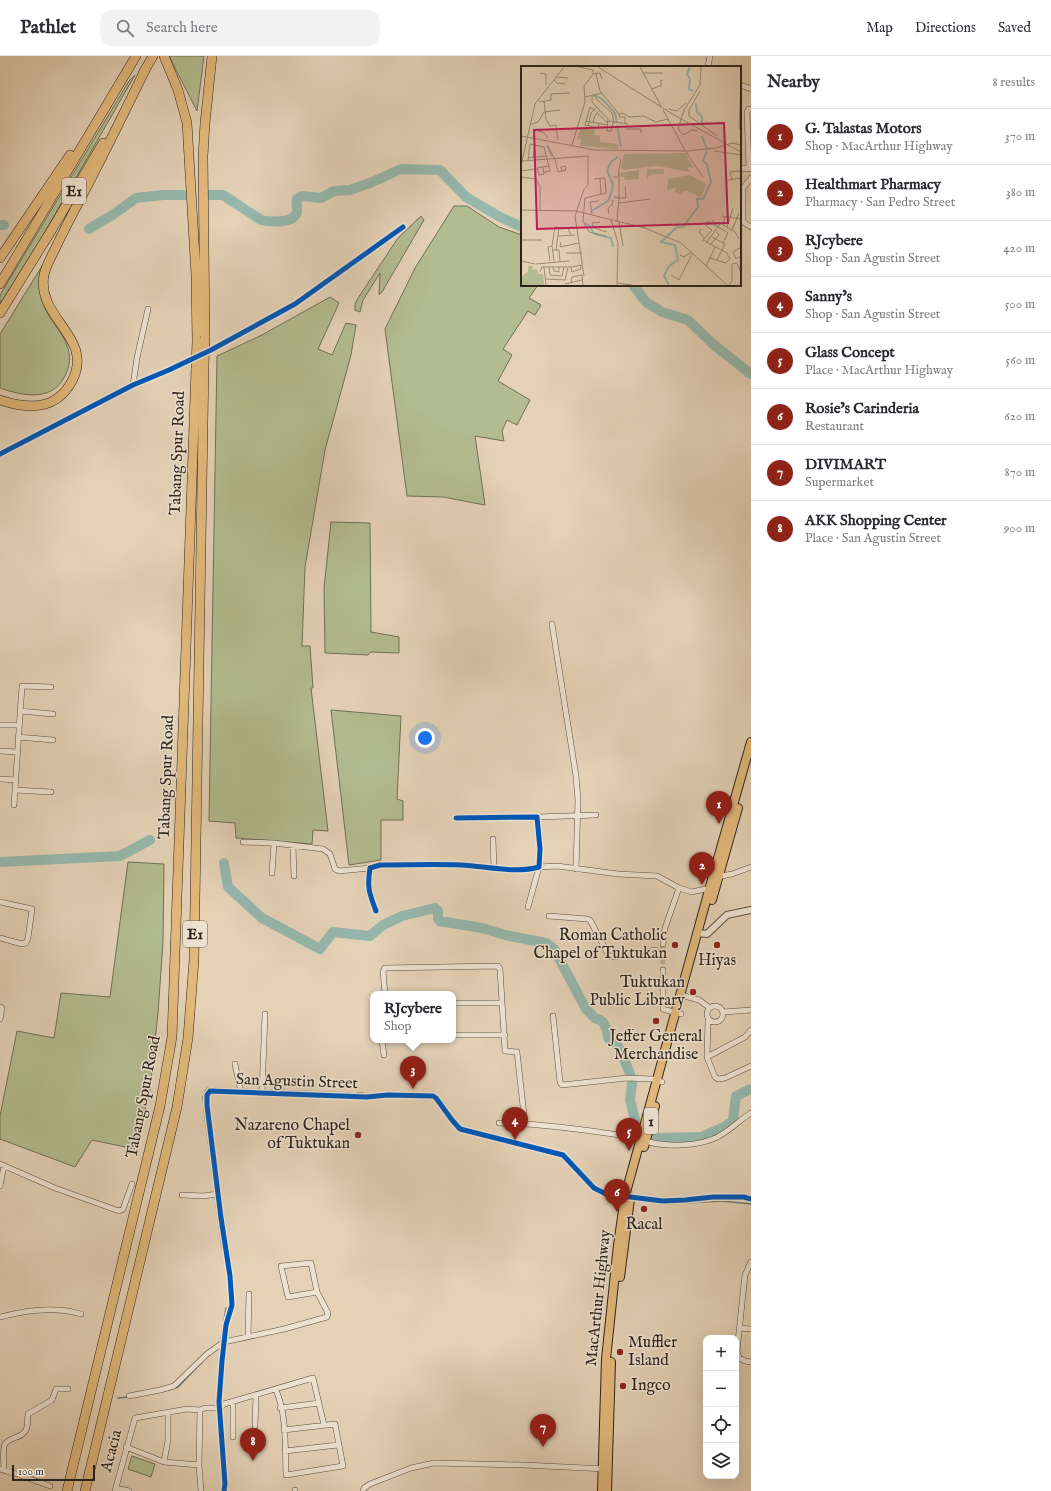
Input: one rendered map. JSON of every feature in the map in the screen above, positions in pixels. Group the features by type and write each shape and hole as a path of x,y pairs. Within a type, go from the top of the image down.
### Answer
{"highway":[{"name":"E1","path":"0,313 51,231 153,56"},
{"name":"Tabang Spur Road","path":"164,56 171,70 187,123 201,339"},
{"name":"Tabang Spur Road","path":"67,1491 160,1106 172,1037 201,339 203,156 212,56"},
{"name":"E1","path":"0,284 134,60"},
{"path":"0,258 134,60"},
{"path":"0,400 21,405 42,405 56,399 72,381 77,363 75,350 71,339 47,304 44,284 45,271 68,222 146,68"},
{"name":"Tabang Spur Road","path":"85,1491 175,1114 188,1038 195,952 200,366"},
{"name":"MacArthur Highway","path":"716,877 751,742"},
{"name":"MacArthur Highway","path":"602,1491 605,1469 611,1359 628,1197 711,891 751,761"},
{"name":"MacArthur Highway","path":"605,1469 608,1491"}],"street":[{"path":"708,66 710,56"},
{"path":"741,85 751,90"},
{"path":"750,170 747,112 751,109"},
{"path":"751,178 743,188 741,222 751,227"},
{"path":"0,454 133,386 210,350 295,304 403,227"},
{"path":"133,386 137,358 148,309"},
{"path":"552,624 576,776 578,800 576,869"},
{"path":"14,805 22,686 51,687"},
{"path":"20,711 53,714"},
{"path":"0,725 19,725"},
{"path":"18,737 53,740"},
{"path":"0,751 17,752"},
{"path":"0,779 16,780"},
{"path":"15,790 52,792"},
{"path":"456,818 596,815"},
{"path":"528,907 538,867 540,849 537,817"},
{"path":"493,839 494,869"},
{"path":"243,842 274,843 323,849 330,854 335,868 339,871 370,868 380,865 462,865 494,869 529,870 538,867 557,866 618,874 657,876 679,888 692,892 705,889 711,891"},
{"path":"272,873 274,843"},
{"path":"294,846 294,876"},
{"path":"716,877 732,874 751,867"},
{"path":"370,868 368,890 376,911"},
{"path":"663,944 664,928 679,888"},
{"path":"0,902 32,909 26,943 22,944 0,938"},
{"path":"700,934 708,934 727,915 751,910"},
{"path":"549,916 590,920 609,956 613,957 656,950"},
{"path":"385,991 383,970 385,968 498,966 500,969 505,1051 517,1052 525,1124"},
{"path":"663,970 663,1008 678,1014"},
{"path":"683,996 699,1000 710,1008"},
{"path":"456,1003 501,1002"},
{"path":"708,1020 712,1022 719,1022 723,1017 723,1012 719,1007 715,1006 710,1008 706,1015 708,1020 707,1057 715,1077 718,1079 725,1078 751,1066"},
{"path":"0,1007 2,1008 0,1019"},
{"path":"723,1012 751,1010"},
{"path":"262,1093 265,1014"},
{"path":"552,1016 560,1082 562,1085 566,1086 627,1078 659,1081"},
{"path":"707,1057 745,1038 751,1030"},
{"path":"456,1035 505,1035"},
{"path":"382,1043 384,1055"},
{"path":"234,1064 241,1092"},
{"name":"San Agustin Street","path":"224,1491 225,1484 219,1402 226,1325 232,1305 230,1276 206,1095 210,1091 367,1097 388,1095 433,1096 460,1129 563,1155 599,1192 663,1201 713,1197 744,1197 751,1199"},
{"path":"499,1123 525,1124 594,1132 662,1144 699,1143 714,1139 727,1132 751,1113"},
{"path":"0,1186 2,1165 55,1188 119,1211 123,1209 132,1184"},
{"path":"182,1195 203,1196 218,1194"},
{"path":"751,1262 745,1275 737,1351 739,1358 751,1362"},
{"path":"129,1396 174,1386 207,1354 224,1342 284,1329 327,1317 328,1313 317,1292 311,1263 281,1266 288,1297 317,1292"},
{"path":"248,1336 249,1294"},
{"path":"0,1317 36,1310 52,1309 81,1314"},
{"path":"740,1328 751,1329"},
{"path":"164,1462 168,1440 168,1412 187,1409 200,1410 205,1408 220,1408 224,1404 256,1396 313,1378 324,1425"},
{"path":"16,1474 2,1470 5,1459 3,1450 5,1445 8,1441 22,1435 26,1430 28,1414 52,1400 56,1389 68,1389"},
{"path":"276,1390 279,1397 284,1430 286,1475 343,1466 335,1424 284,1430"},
{"path":"255,1426 256,1396"},
{"path":"233,1402 233,1437"},
{"path":"280,1408 319,1403"},
{"path":"200,1410 199,1465 201,1491"},
{"name":"Acacia","path":"116,1489 135,1418 168,1412"},
{"path":"285,1451 338,1445"},
{"path":"126,1448 164,1462 199,1465"},
{"path":"363,1491 364,1488 370,1484 411,1468 434,1463 605,1469"},
{"path":"22,1476 50,1486"},
{"path":"116,1489 129,1491"}],"green space":[{"path":"169,56 204,56 197,111"},
{"path":"135,75 39,242 0,304 0,295 129,81"},
{"path":"454,206 467,206 499,227 521,235 521,286 537,286 529,298 541,305 535,315 528,311 503,349 512,355 498,381 530,400 517,425 507,420 502,431 504,441 475,436 485,505 443,497 407,496 385,329 415,268"},
{"path":"421,216 424,220 382,292 379,295 380,273 363,300 360,312 355,310 355,304 358,298 398,238"},
{"path":"45,261 42,272 41,298 45,309 65,340 69,354 69,365 65,376 53,390 36,395 27,395 0,388 0,334"},
{"path":"330,297 339,303 318,349 332,355 346,323 356,325 351,355 325,450 305,567 302,646 310,646 313,688 311,688 328,831 313,830 312,844 236,838 235,823 209,821 217,356 262,335"},
{"path":"331,522 370,523 371,632 399,637 399,653 371,652 368,655 325,653 324,588"},
{"path":"331,710 401,716 397,799 403,801 403,820 381,820 381,860 349,865"},
{"path":"128,862 164,864 163,942 158,1013 150,1090 135,1149 92,1140 75,1167 0,1139 0,1116 17,1031 54,1038 61,993 110,997"},
{"path":"132,1456 155,1464 151,1477 128,1469"}],"waterway":[{"path":"208,195 223,195 261,220 281,221 291,219 295,216 297,212 297,199 302,196 321,198 334,191 350,190 370,183 401,169 440,170 466,197 500,217 521,227"},
{"path":"89,229 114,214 136,198 163,195 188,195"},
{"path":"634,286 646,302 662,312 688,320 713,344 751,374"},
{"path":"0,862 120,856 150,840"},
{"path":"224,863 228,887 262,918 320,949 333,932 370,936 383,925 402,916 435,908 438,911 438,919 441,922 482,928 505,935 546,943 554,949 586,1009 595,1018 603,1022 607,1030 608,1038 617,1045 630,1074"},
{"path":"632,1083 630,1100 637,1127"},
{"path":"215,1192 203,1097 208,1088 351,1093"},
{"path":"653,1138 701,1137 724,1127 733,1121 736,1096 751,1089"},
{"path":"357,1093 363,1093"},
{"path":"389,1093 405,1093"},
{"path":"604,1190 612,1192"},
{"path":"215,1196 222,1248"},
{"path":"653,1203 668,1204 722,1201 751,1204"},
{"path":"221,1340 226,1308"},
{"path":"169,1390 178,1387 202,1362"},
{"path":"118,1398 128,1397"}],"tunnel":[{"path":"663,944 663,970"}],"cycle path":[{"path":"0,454 133,385 211,350 295,304 403,227"},
{"path":"376,911 369,890 369,875 370,868 380,865 461,865 510,870 539,867 540,849 537,817 456,818"},
{"path":"224,1491 225,1484 219,1402 226,1325 232,1305 230,1276 207,1105 207,1095 210,1091 367,1097 388,1095 433,1096 460,1129 563,1155 594,1188 606,1194 663,1201 713,1197 744,1197 751,1199"}],"place":[{"name":"G. Talastas Motors","path":"719,824"},
{"name":"Healthmart Pharmacy","path":"702,885"},
{"name":"Roman Catholic Chapel of Tuktukan","path":"675,945"},
{"name":"Hiyas","path":"717,945"},
{"name":"Tuktukan Public Library","path":"693,992"},
{"name":"Jeffer General Merchandise","path":"656,1021"},
{"name":"RJcybere","path":"413,1089"},
{"name":"Nazareno Chapel of Tuktukan","path":"358,1135"},
{"name":"Sanny’s","path":"515,1140"},
{"name":"Glass Concept","path":"629,1151"},
{"name":"Racal","path":"644,1209"},
{"name":"Rosie’s Carinderia","path":"617,1212"},
{"name":"Muffler Island","path":"620,1352"},
{"name":"Ingco","path":"623,1386"},
{"name":"DIVIMART","path":"543,1447"},
{"name":"AKK Shopping Center","path":"253,1461"}]}
